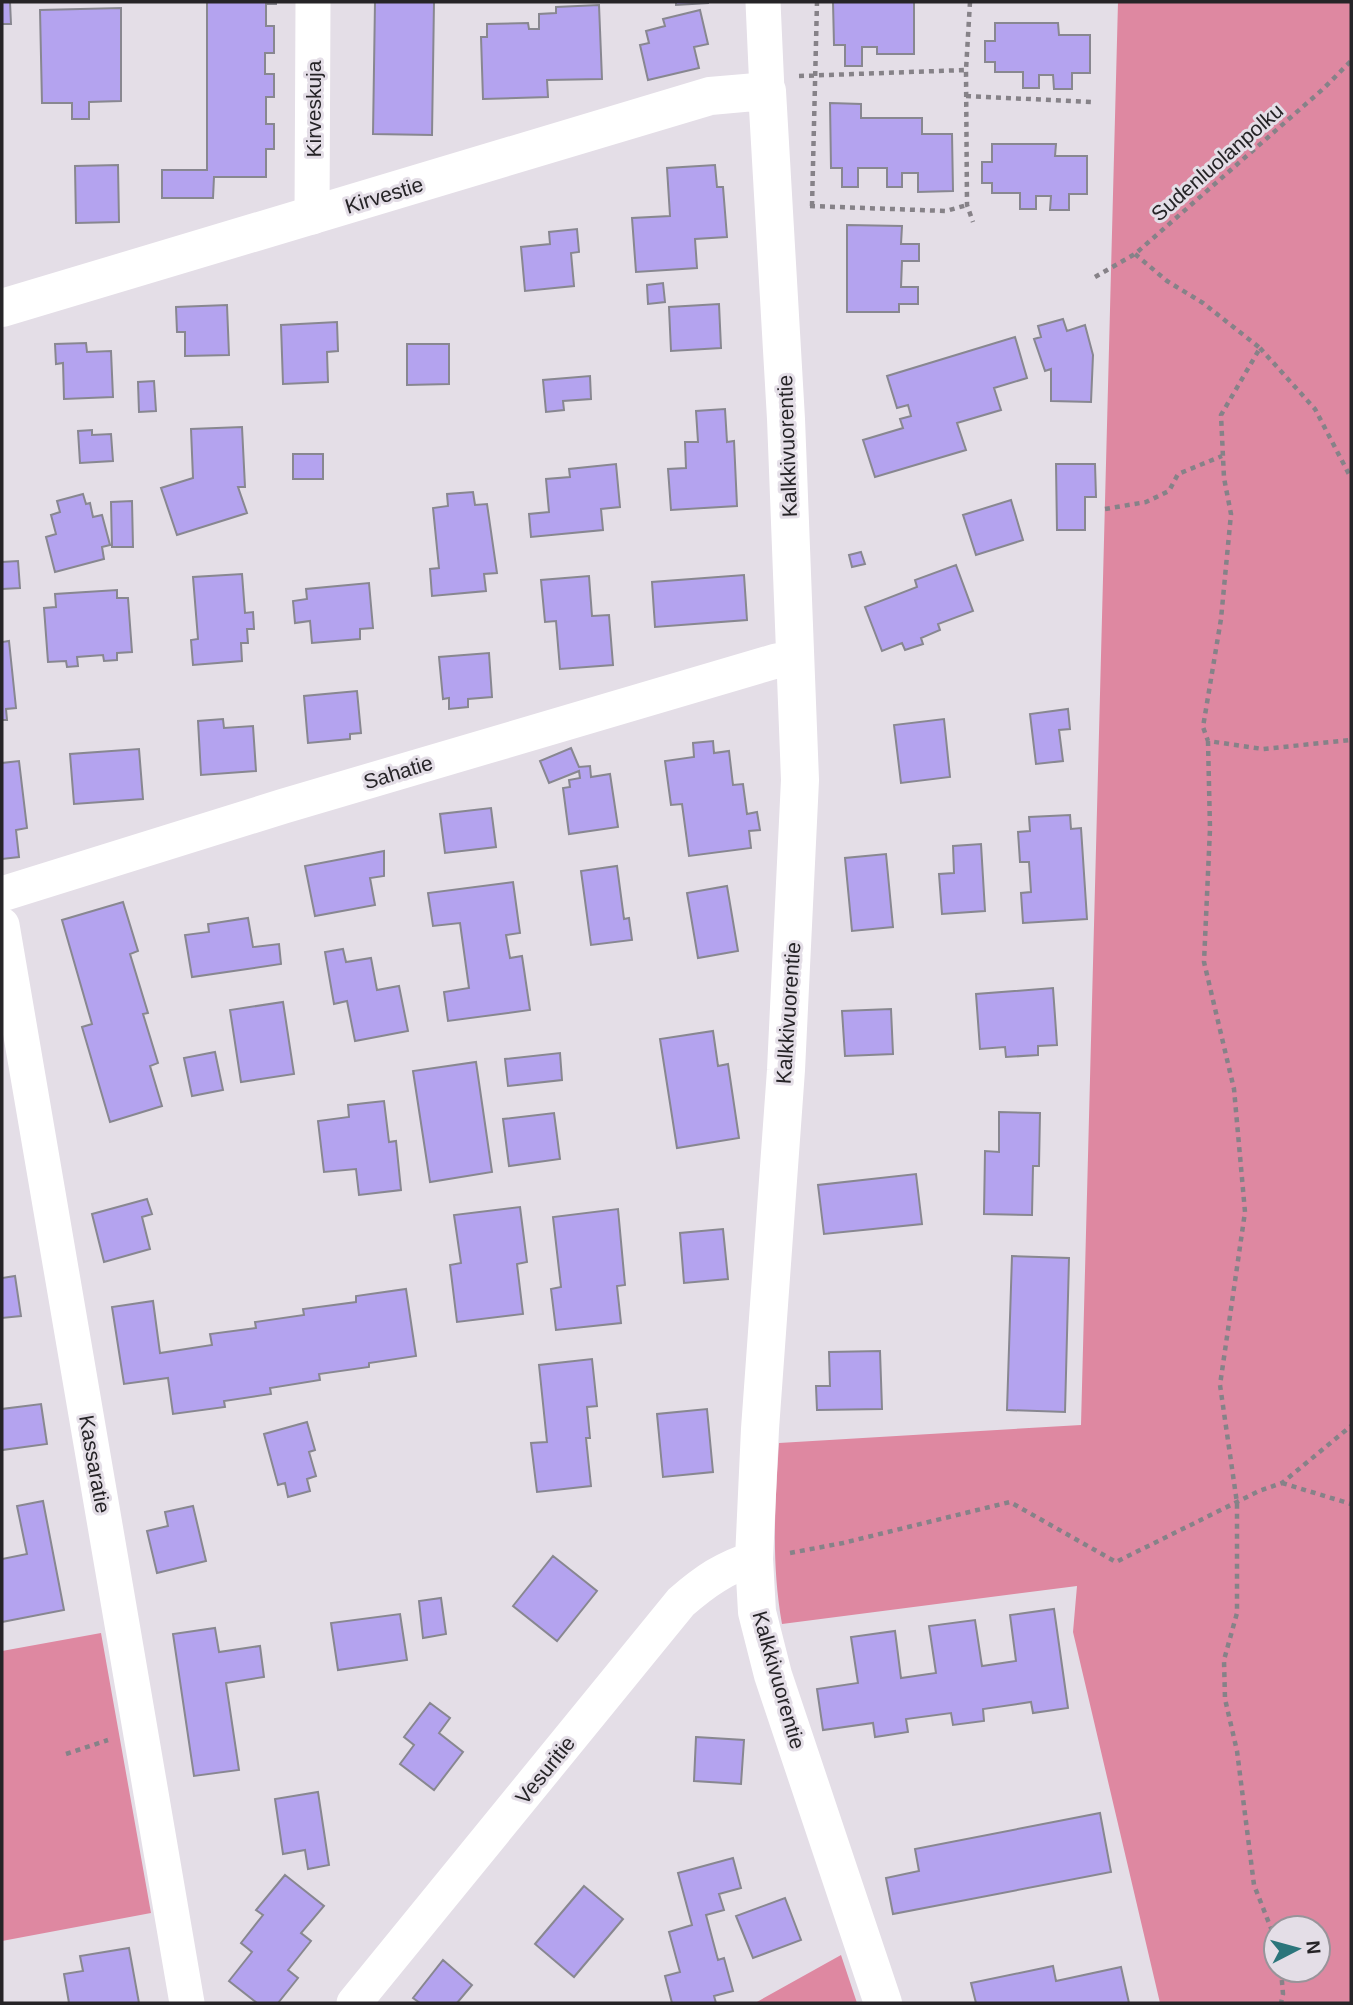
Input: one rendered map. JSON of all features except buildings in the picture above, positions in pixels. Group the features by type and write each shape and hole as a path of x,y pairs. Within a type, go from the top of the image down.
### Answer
{"street":[{"name":"Kirveskuja","path":"312,217 313,2"},
{"name":"Kalkkivuorentie","path":"763,2 775,205 800,780 786,1070 756,1498 754,1559 757,1612 773,1675 883,2003"},
{"name":"Kirvestie","path":"2,308 710,96 767,85"},
{"name":"Sahatie","path":"2,894 509,739 776,661 796,658"},
{"name":"Kassaratie","path":"2,925 187,2003"},
{"name":"Vesuritie","path":"354,2003 681,1602 699,1586 730,1566 754,1559"}],"path":[{"path":"812,206 817,2"},
{"path":"970,2 965,96 967,205 973,222"},
{"name":"Sudenluolanpolku","path":"1095,277 1135,254 1323,89 1351,61"},
{"path":"767,85 816,75 966,70"},
{"path":"965,96 1091,102"},
{"path":"775,205 946,211 967,205"},
{"path":"1135,254 1167,281 1203,303 1260,348 1315,409 1351,478"},
{"path":"1260,348 1221,415 1222,456 1231,514 1221,620 1203,727 1208,741 1210,829 1204,962 1234,1089 1245,1212 1220,1385 1237,1503 1237,1614 1224,1660 1225,1699 1237,1751 1254,1885 1265,1914"},
{"path":"1105,509 1146,502 1169,491 1178,474 1222,456"},
{"path":"1208,741 1262,749 1351,740"},
{"path":"754,1559 843,1543 1010,1502 1116,1562 1259,1491 1282,1483 1351,1426"},
{"path":"1282,1483 1351,1504"},
{"path":"66,1754 118,1736 139,1721"},
{"path":"1281,2003 1282,1984"}],"shaded area":[{"path":"1118,2 1351,2 1351,2003 1160,2003 1073,1632 1077,1586 782,1624 775,1556 779,1443 1081,1425"},
{"path":"101,1633 151,1913 2,1941 2,1651"},
{"path":"841,1955 857,2003 755,2003"}]}
